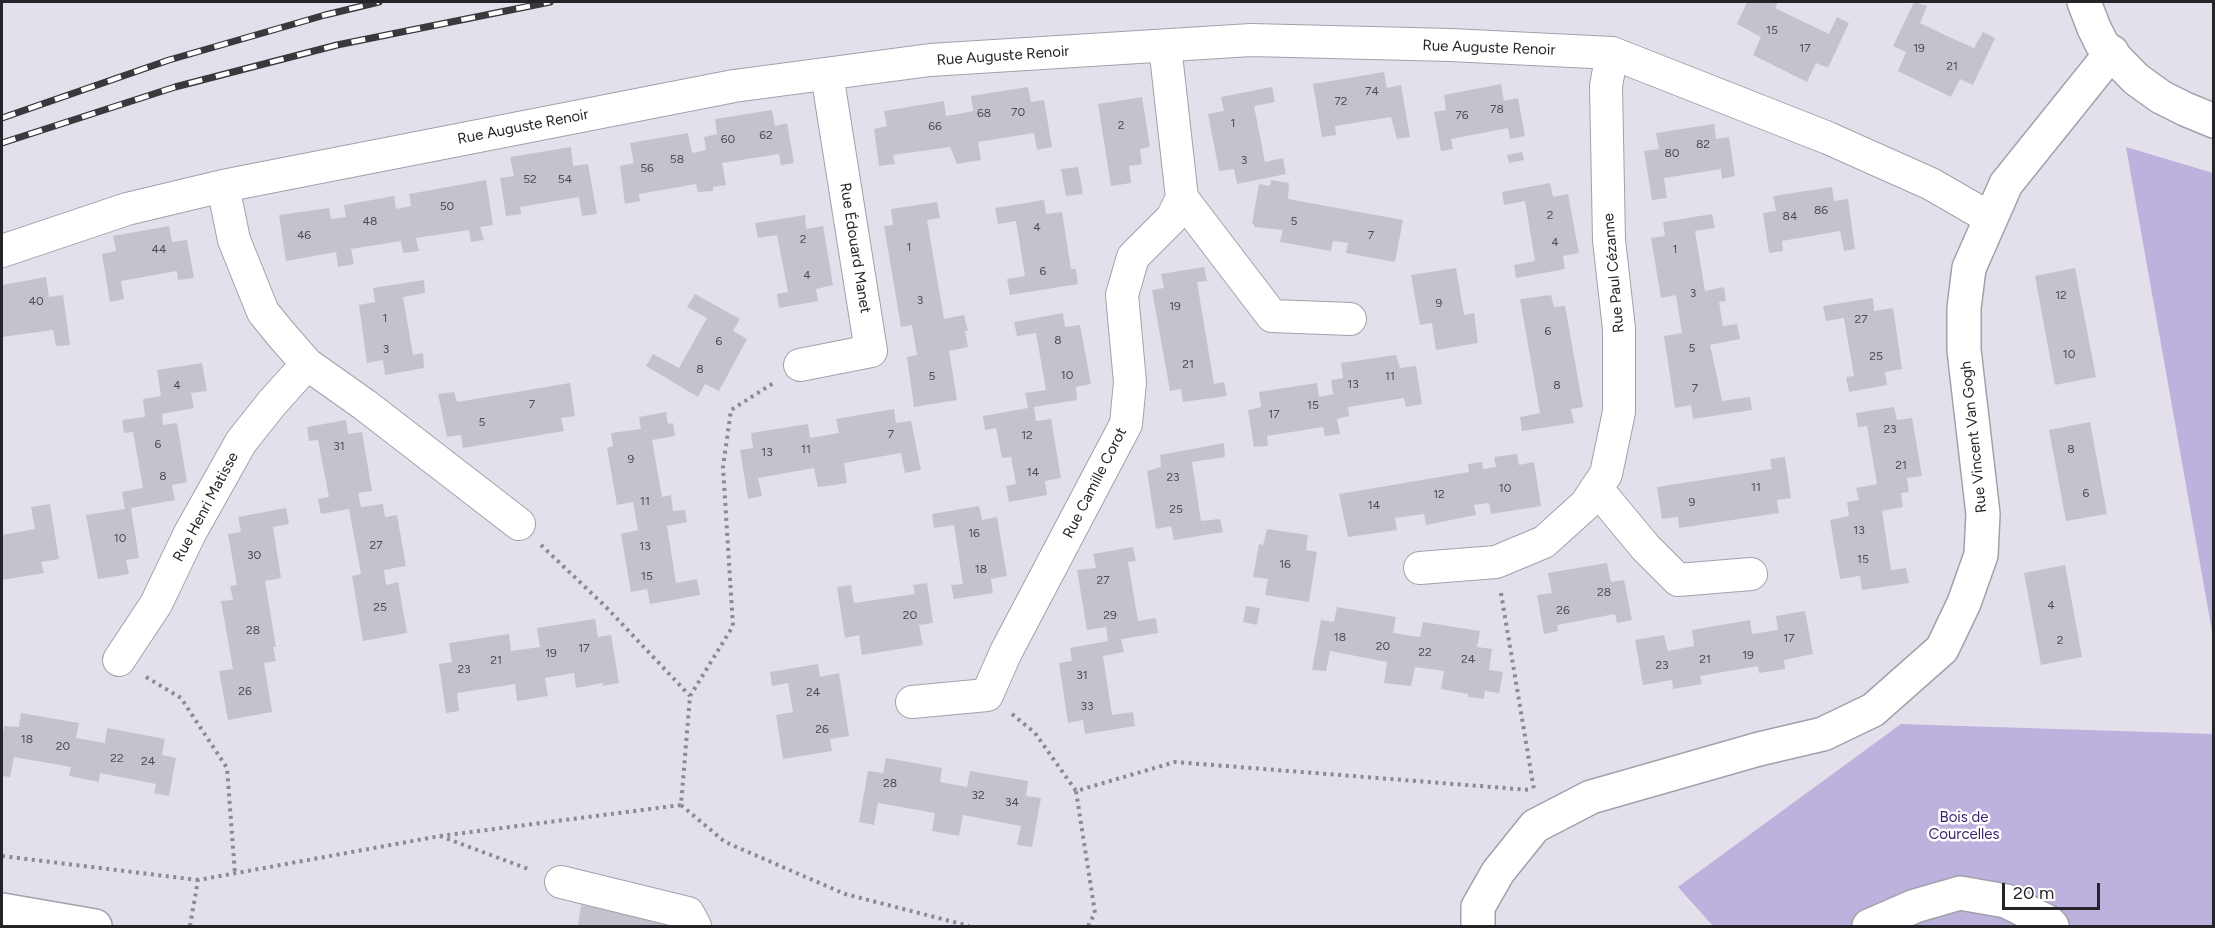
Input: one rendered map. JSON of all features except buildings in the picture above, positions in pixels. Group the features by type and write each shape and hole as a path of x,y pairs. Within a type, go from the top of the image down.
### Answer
{"street":[{"path":"2084,2 2102,44 2136,79 2161,97 2185,110 2214,121"},
{"name":"Rue Auguste Renoir","path":"2,251 128,209 223,186 734,86 930,60 1251,40 1451,45 1611,53 1828,138 1931,184 1990,218"},
{"path":"1165,46 1182,198 1272,316 1350,319"},
{"name":"Rue Vincent Van Gogh","path":"1478,927 1478,907 1498,872 1535,826 1591,797 1759,749 1823,734 1873,710 1942,649 1964,603 1981,555 1983,514 1964,350 1964,308 1969,268 2006,184 2112,52"},
{"name":"Rue Paul Cézanne","path":"1420,568 1496,562 1544,542 1586,504 1606,474 1619,412 1619,329 1609,240 1606,86 1611,53"},
{"name":"Rue Édouard Manet","path":"800,365 871,351 827,74"},
{"path":"223,186 234,240 263,312 307,364 365,405 519,524"},
{"name":"Rue Camille Corot","path":"987,694 1006,652 1126,424 1130,382 1122,295 1133,257 1172,218 1182,198"},
{"name":"Rue Henri Matisse","path":"119,660 156,604 190,533 241,442 307,364"},
{"path":"1597,489 1646,548 1678,580 1751,574"},
{"path":"912,702 987,694"},
{"path":"561,882 688,914 696,927"},
{"path":"1869,927 1915,906 1960,893 2006,901 2048,922 2052,927"},
{"path":"2,910 95,927"}],"path":[{"path":"681,805 690,696 733,626 723,466 731,410 800,365"},
{"path":"519,524 607,608 690,696"},
{"path":"1496,562 1534,790"},
{"path":"119,660 181,698 227,768 235,874"},
{"path":"987,694 1035,732 1076,791 1095,913 1088,927"},
{"path":"1076,791 1175,762 1534,790 1591,797"},
{"path":"2,856 198,880 440,836 681,805 725,842 845,894 969,927"},
{"path":"440,836 561,882"},
{"path":"190,927 198,880"}],"green space":[{"path":"2126,147 2213,173 2213,637"},
{"name":"Bois de Courcelles","path":"1901,724 2213,734 2213,926 1713,926 1678,887"}],"railway":[{"path":"2,118 169,60 325,15 379,2"},
{"path":"2,143 175,87 337,45 550,2"}]}
